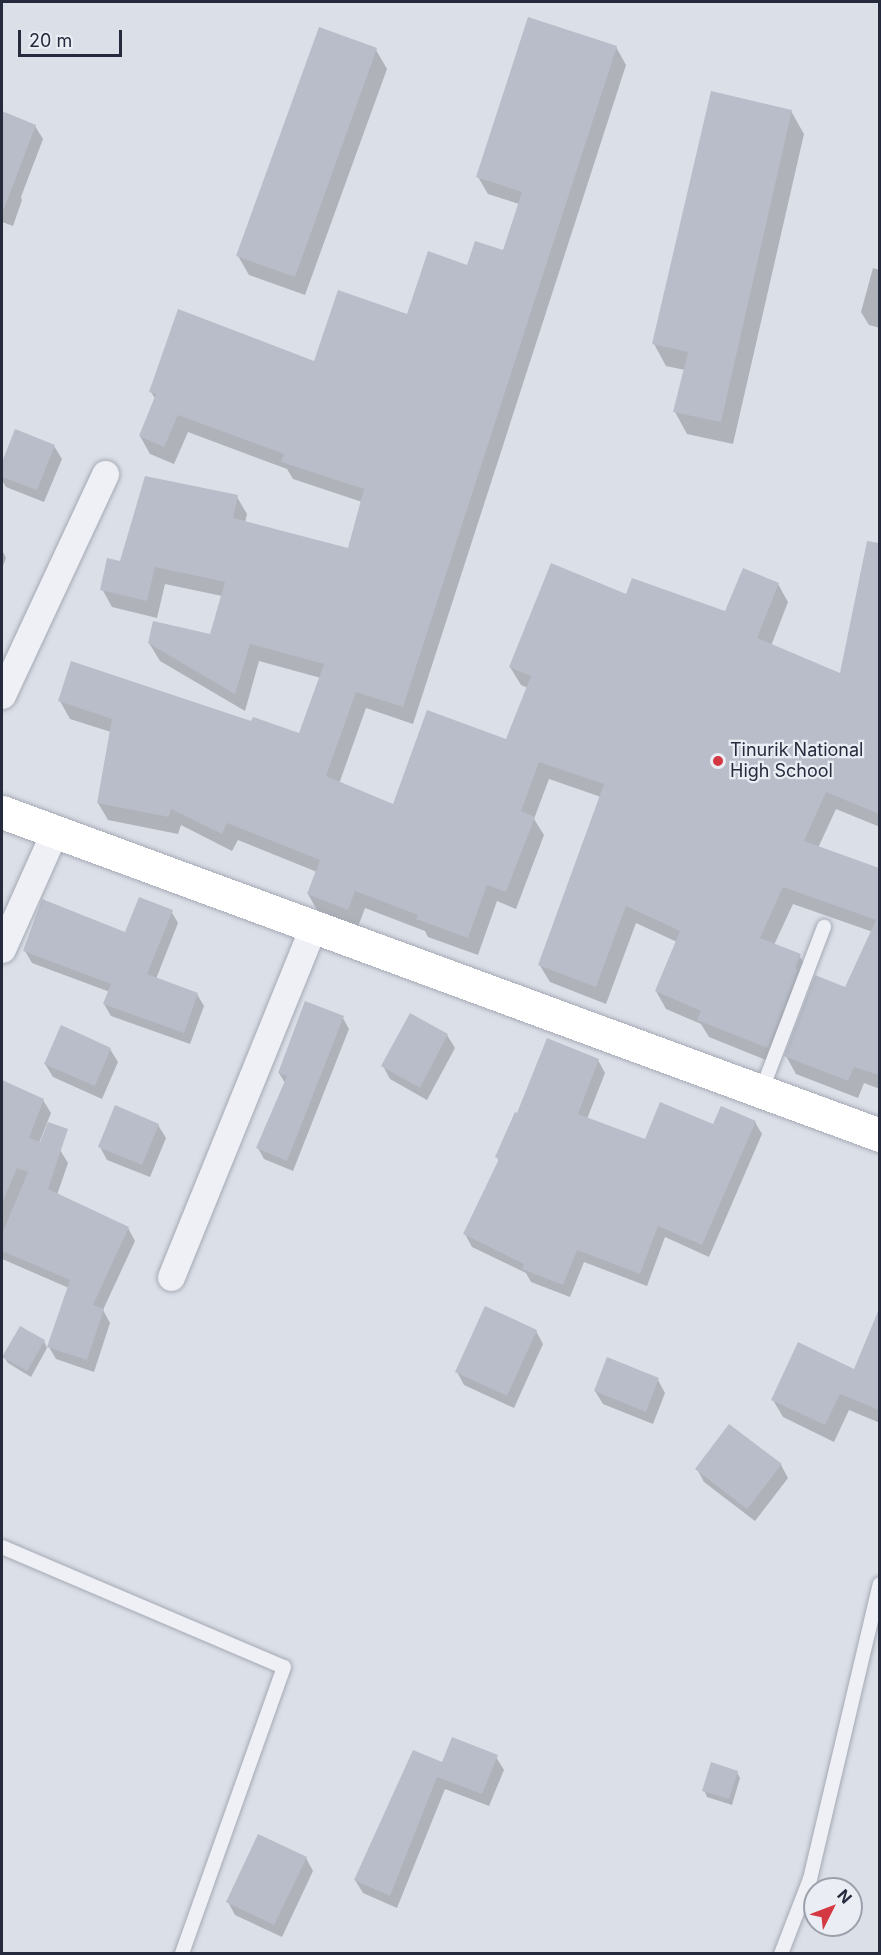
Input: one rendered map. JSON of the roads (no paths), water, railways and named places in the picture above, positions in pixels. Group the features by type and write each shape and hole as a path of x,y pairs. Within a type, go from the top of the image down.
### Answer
{"street":[{"path":"2,695 105,474"},
{"path":"2,812 879,1135"},
{"path":"2,949 54,833"},
{"path":"171,1277 313,927"}],"lane":[{"path":"761,1092 825,927"},
{"path":"2,1547 284,1667 182,1953"},
{"path":"782,1953 810,1879 879,1584"}],"place":[{"name":"Tinurik National High School","path":"718,761"}]}
